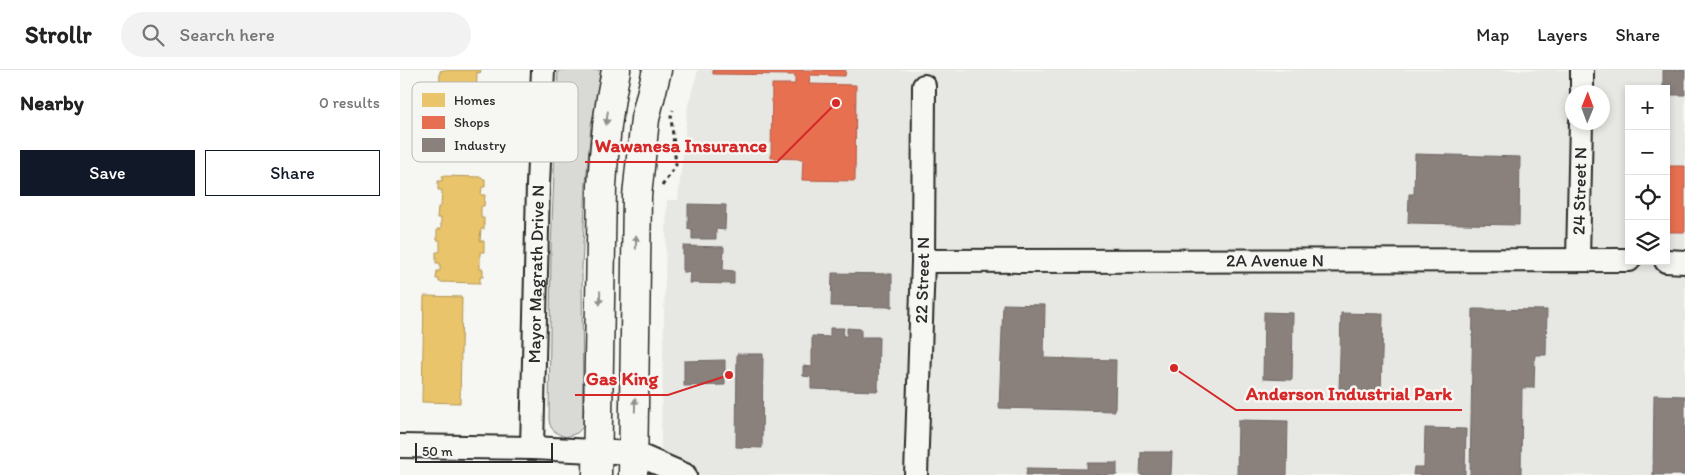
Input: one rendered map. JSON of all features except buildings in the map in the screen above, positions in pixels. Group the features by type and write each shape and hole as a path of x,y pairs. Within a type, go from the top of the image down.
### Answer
{"main road":[{"path":"598,464 602,186 609,105 616,70"},
{"path":"634,464 637,196 645,119 657,70"}],"street":[{"path":"1582,70 1582,85"},
{"name":"22 Street N","path":"916,475 923,261 924,86"},
{"name":"24 Street N","path":"1578,259 1581,130"},
{"name":"Mayor Magrath Drive N","path":"532,448 539,162"},
{"name":"2A Avenue N","path":"923,261 1625,260"},
{"path":"1670,261 1685,262"},
{"path":"400,446 532,448 598,464 634,464 685,475"}],"path":[{"path":"660,189 676,165 671,117 673,108"}],"shaded area":[{"path":"558,70 603,70 591,125 586,183 582,267 583,427 577,433 566,437 554,430 550,425 549,418 551,249 554,162 578,162 578,82 558,82"},
{"path":"698,70 1685,70 1685,475 660,475 667,200 678,200 688,105"}],"place":[{"name":"Wawanesa Insurance","path":"836,103"},
{"name":"Anderson Industrial Park","path":"1174,368"},
{"name":"Gas King","path":"729,375"}]}
